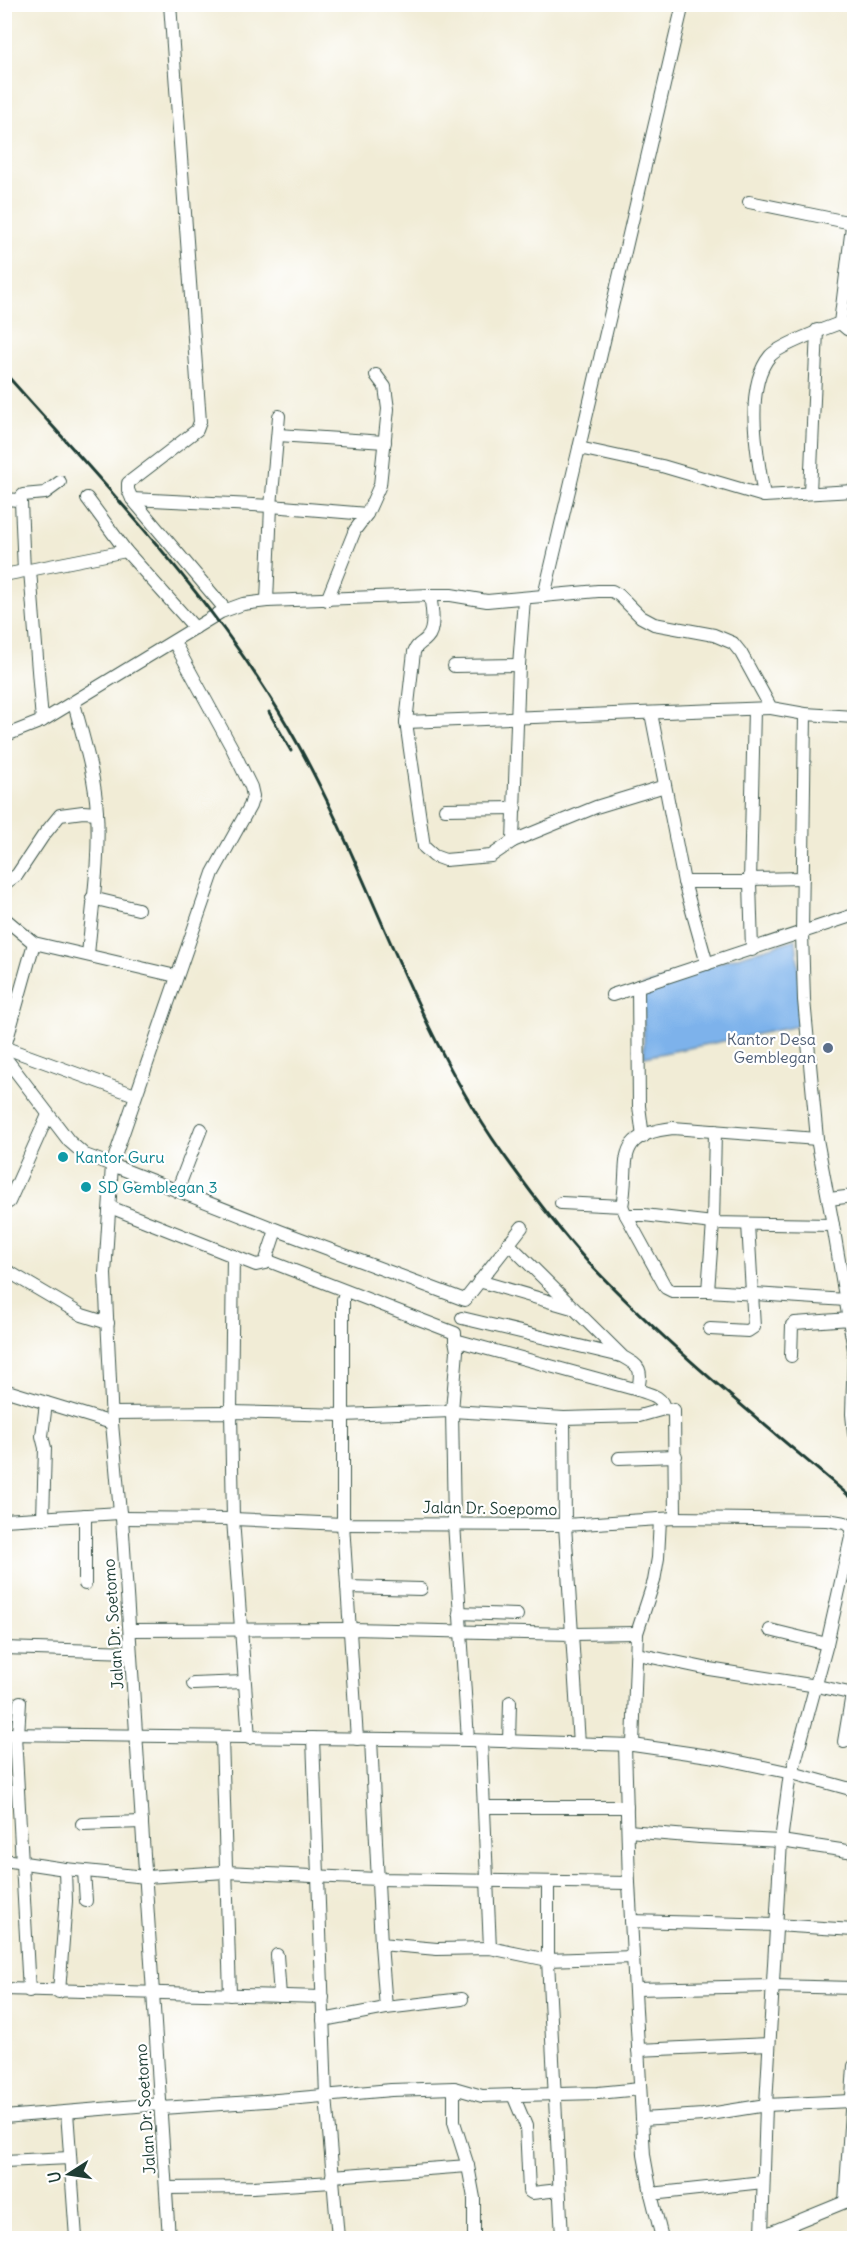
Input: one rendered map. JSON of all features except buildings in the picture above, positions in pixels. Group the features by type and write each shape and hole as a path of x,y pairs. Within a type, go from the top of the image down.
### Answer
{"street":[{"path":"170,4 200,422 197,430 128,483 128,489 132,499 225,609"},
{"path":"544,596 683,4"},
{"path":"749,202 852,223"},
{"path":"855,210 840,323 846,330 855,332"},
{"path":"764,496 754,428 754,408 759,380 771,355 817,330 840,323"},
{"path":"810,493 817,330"},
{"path":"327,600 355,530 367,514 380,485 388,409 385,387 376,375"},
{"path":"267,601 270,506 279,416"},
{"path":"278,435 385,442"},
{"path":"579,448 662,466 764,496 855,490"},
{"path":"19,500 23,495 45,493 60,482"},
{"path":"87,498 126,551 195,628"},
{"path":"132,499 270,506 367,514"},
{"path":"4,500 19,500"},
{"path":"19,500 22,507 42,721"},
{"path":"4,575 126,551"},
{"path":"4,736 42,721 74,703 225,609 267,601 430,595 451,595 487,601 612,591 625,600 641,617 654,624 727,639 741,652 771,708"},
{"path":"430,595 433,611 430,633 414,652 406,722 424,848 434,856 445,860 491,856 513,841 596,807 664,786"},
{"path":"513,841 519,665 524,599"},
{"name":"Jalan Dr. Soetomo","path":"169,2238 138,1737 112,1418 105,1255 112,1165 213,873 250,806 253,796 232,748 174,642"},
{"path":"454,666 519,665"},
{"path":"74,703 84,740 97,813 98,841 88,956"},
{"path":"406,722 771,708 805,714 855,717"},
{"path":"752,950 750,880 754,709"},
{"path":"651,713 684,882 707,964"},
{"path":"805,714 802,933 804,1000 817,1138 850,1319 854,1359 855,1434"},
{"path":"445,809 515,808"},
{"path":"4,884 17,875 43,836 60,816 83,812 97,813"},
{"path":"684,882 803,878"},
{"path":"92,898 138,909"},
{"path":"612,995 855,915"},
{"path":"4,918 34,943 176,976"},
{"path":"34,943 5,1051 48,1115 80,1152 276,1230 465,1300"},
{"path":"638,986 639,1106 643,1137"},
{"path":"5,1051 135,1095"},
{"path":"6,1207 48,1115"},
{"path":"817,1138 674,1128 660,1130 643,1137 628,1149 624,1165 624,1211 666,1288 846,1300"},
{"path":"177,1191 201,1129"},
{"path":"708,1291 713,1223 715,1131"},
{"path":"829,1199 855,1196"},
{"path":"561,1203 713,1223 833,1225"},
{"path":"110,1207 260,1265 266,1260 276,1230"},
{"path":"710,1329 752,1330 754,1327 748,1224"},
{"path":"468,1740 454,1523 452,1411 457,1351 455,1337 462,1318 465,1300 522,1227"},
{"path":"508,1243 623,1357 639,1368 641,1378 638,1390"},
{"path":"233,1256 231,1412 233,1519 249,1738"},
{"path":"266,1260 455,1337 657,1397 664,1405 664,1409"},
{"path":"4,1269 82,1315 108,1323"},
{"path":"479,1281 575,1309"},
{"path":"343,1299 343,1524 357,1739"},
{"path":"462,1318 623,1357"},
{"path":"791,1356 792,1325 795,1323 850,1319"},
{"path":"4,1390 46,1403 112,1418 231,1412 343,1415 452,1411 564,1418 639,1416 664,1409 674,1410 675,1518"},
{"path":"43,1519 45,1448 42,1436 46,1403"},
{"path":"564,1418 565,1525 579,1744"},
{"path":"619,1458 676,1456"},
{"path":"85,1515 85,1584"},
{"name":"Jalan Dr. Soepomo","path":"4,1520 85,1515 343,1524 565,1525 675,1518 827,1520 845,1523 854,1529"},
{"path":"660,1519 654,1581 644,1604 637,1633 627,1807 644,2155 662,2238"},
{"path":"854,1529 817,1686 791,1773 781,1841 759,2237 850,2201 851,2101 855,2066"},
{"path":"347,1587 421,1589"},
{"path":"459,1612 517,1615"},
{"path":"130,1630 351,1629 572,1634 637,1633"},
{"path":"770,1630 827,1644"},
{"path":"4,1648 130,1652"},
{"path":"637,1654 853,1694 844,1742"},
{"path":"193,1684 244,1682"},
{"path":"20,1702 13,1735 23,1862 29,1991"},
{"path":"509,1742 510,1702"},
{"path":"13,1735 468,1740 629,1745 716,1758 791,1773 855,1790"},
{"path":"222,1738 230,1995"},
{"path":"313,1738 326,2096 338,2238"},
{"path":"370,1739 386,2008"},
{"path":"481,1741 489,1882 490,1948"},
{"path":"485,1807 627,1807"},
{"path":"82,1824 142,1822"},
{"path":"628,1831 781,1841 855,1852"},
{"path":"4,1860 64,1869 146,1877 226,1872 377,1879 629,1883"},
{"path":"59,1992 66,1901 64,1869"},
{"path":"84,1871 86,1900"},
{"path":"548,1883 548,1960 562,2238"},
{"path":"631,1922 776,1925 855,1930"},
{"path":"381,1944 437,1949 490,1948 548,1960 633,1957"},
{"path":"277,1955 280,1996"},
{"path":"635,1989 773,1986 855,1988"},
{"path":"4,1989 322,1997"},
{"path":"323,2020 386,2008 462,1999"},
{"path":"638,2050 769,2044"},
{"path":"4,2117 391,2090 454,2088 477,2096 640,2089"},
{"path":"454,2088 454,2122 468,2166 474,2198 474,2238"},
{"path":"513,2095 526,2126 527,2187 532,2193 559,2190"},
{"path":"642,2119 703,2115 766,2105 851,2101"},
{"path":"67,2112 76,2238"},
{"path":"4,2161 70,2158"},
{"path":"167,2188 253,2187 468,2166"},
{"path":"651,2194 763,2182"}],"water":[{"path":"796,939 803,1025 644,1057 643,986"}],"railway":[{"path":"4,372 154,542 225,630 257,677 287,725 316,779 446,1060 476,1114 529,1190 587,1261 618,1293 717,1384 854,1500"},
{"path":"269,712 291,751"}],"place":[{"name":"Kantor Desa Gemblegan","path":"828,1048"},
{"name":"Kantor Guru","path":"63,1157"},
{"name":"SD Gemblegan 3","path":"86,1187"}]}
